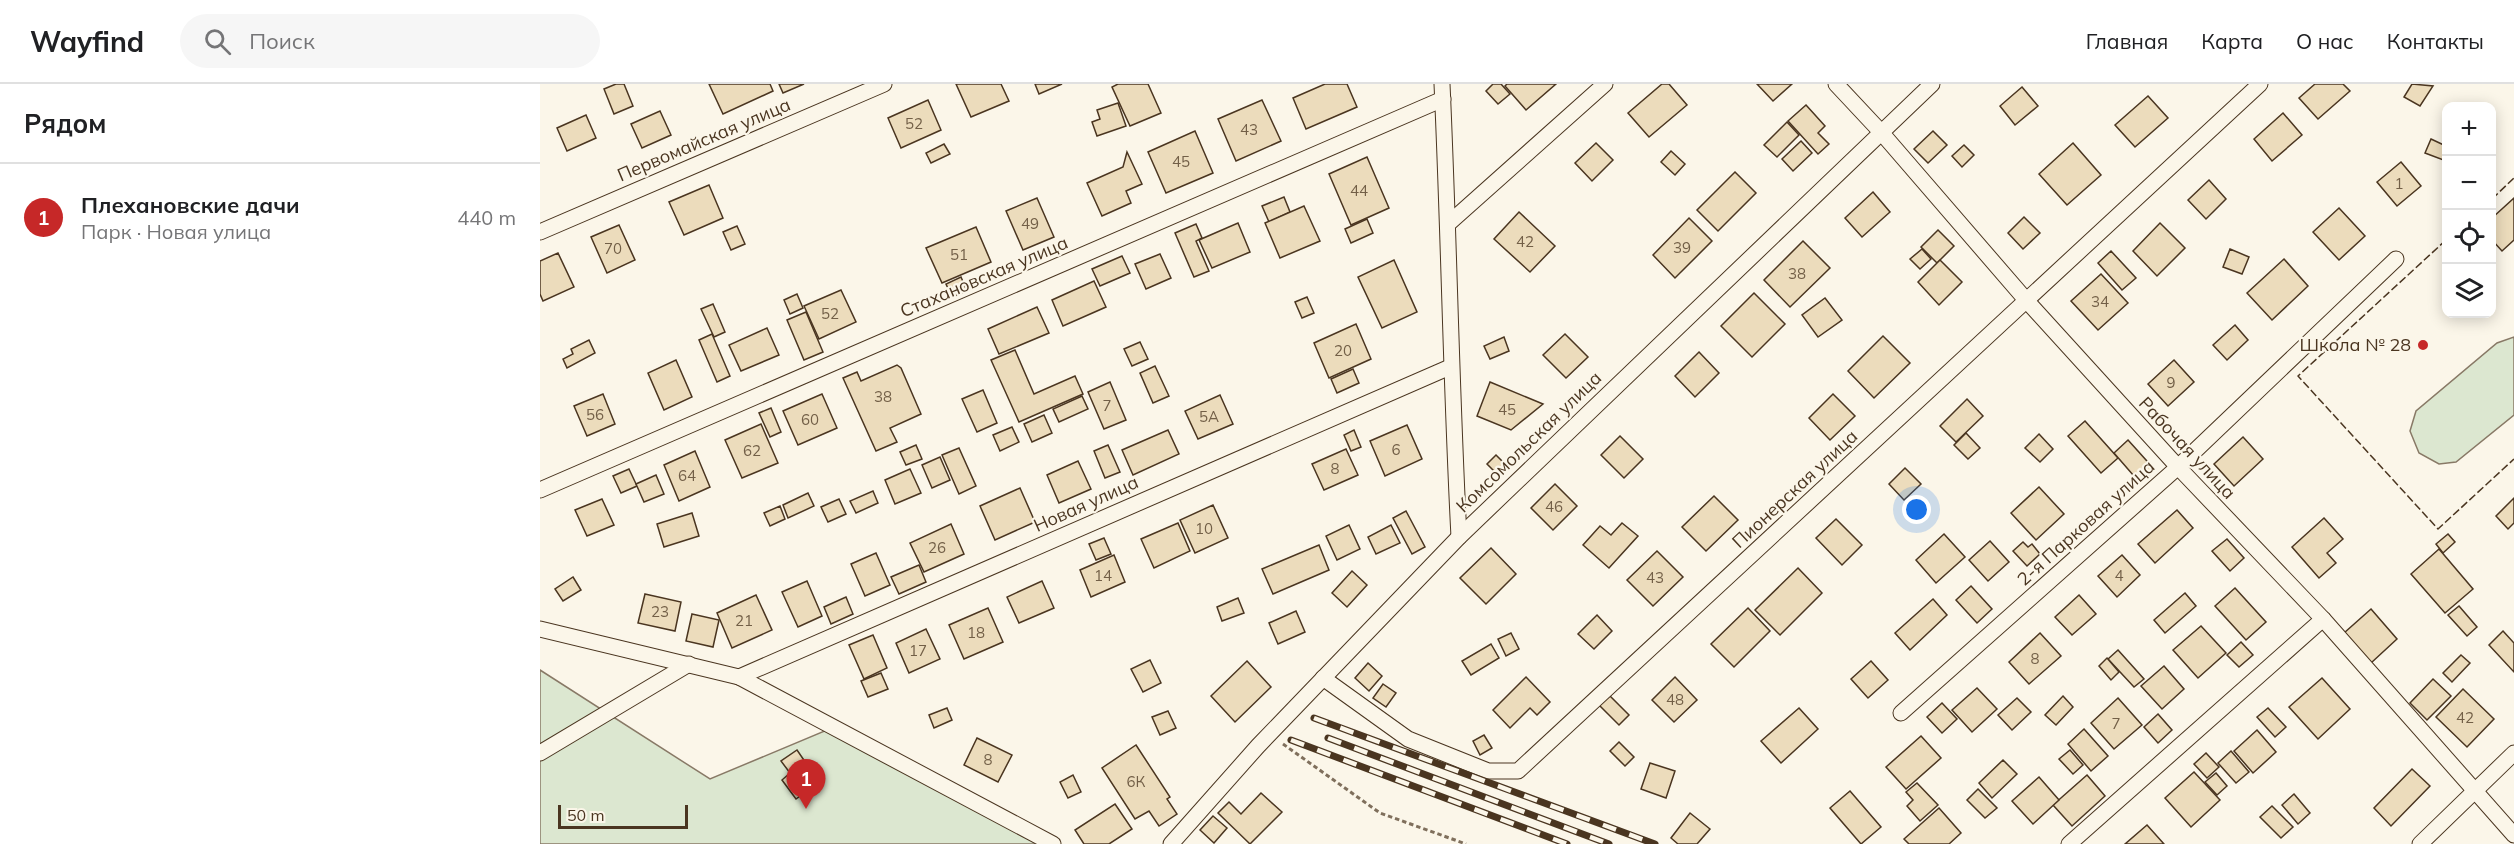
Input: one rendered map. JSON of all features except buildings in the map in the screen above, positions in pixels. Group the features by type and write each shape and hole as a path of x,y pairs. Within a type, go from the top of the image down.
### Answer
{"street":[{"name":"Первомайская улица","path":"540,232 884,84"},
{"path":"1448,224 1605,84"},
{"name":"Рабочая улица","path":"1836,84 1881,130 2026,300 2178,467 2323,619 2514,835"},
{"name":"Комсомольская улица","path":"1171,844 1269,734 1459,537 1881,130 1932,84"},
{"name":"Пионерская улица","path":"1323,678 1408,740 1488,771 1518,771 2260,84"},
{"path":"1442,92 1448,224 1450,367 1459,537"},
{"name":"Стахановская улица","path":"540,490 1442,92"},
{"name":"2-я Парковая улица","path":"1901,713 2178,467 2396,259"},
{"name":"Новая улица","path":"739,677 1450,367"},
{"path":"2069,844 2323,619"},
{"path":"540,629 739,677 1053,844"},
{"path":"540,753 689,664"},
{"path":"2420,844 2514,753"}],"path":[{"path":"1269,734 1380,813 1466,844"}],"green space":[{"path":"2514,337 2514,415 2456,462 2439,464 2419,453 2410,431 2416,411 2497,343"},
{"path":"540,670 710,779 834,727 1053,844 540,844"}],"railway":[{"path":"1314,718 1655,844"},
{"path":"1328,738 1609,844"},
{"path":"1291,740 1567,844"}],"fence":[{"path":"2496,195 2514,178"},
{"path":"2442,244 2298,376 2438,529 2514,459"}],"place":[{"name":"Школа № 28","path":"2423,345"},
{"name":"Плехановские дачи","path":"806,809"}]}
